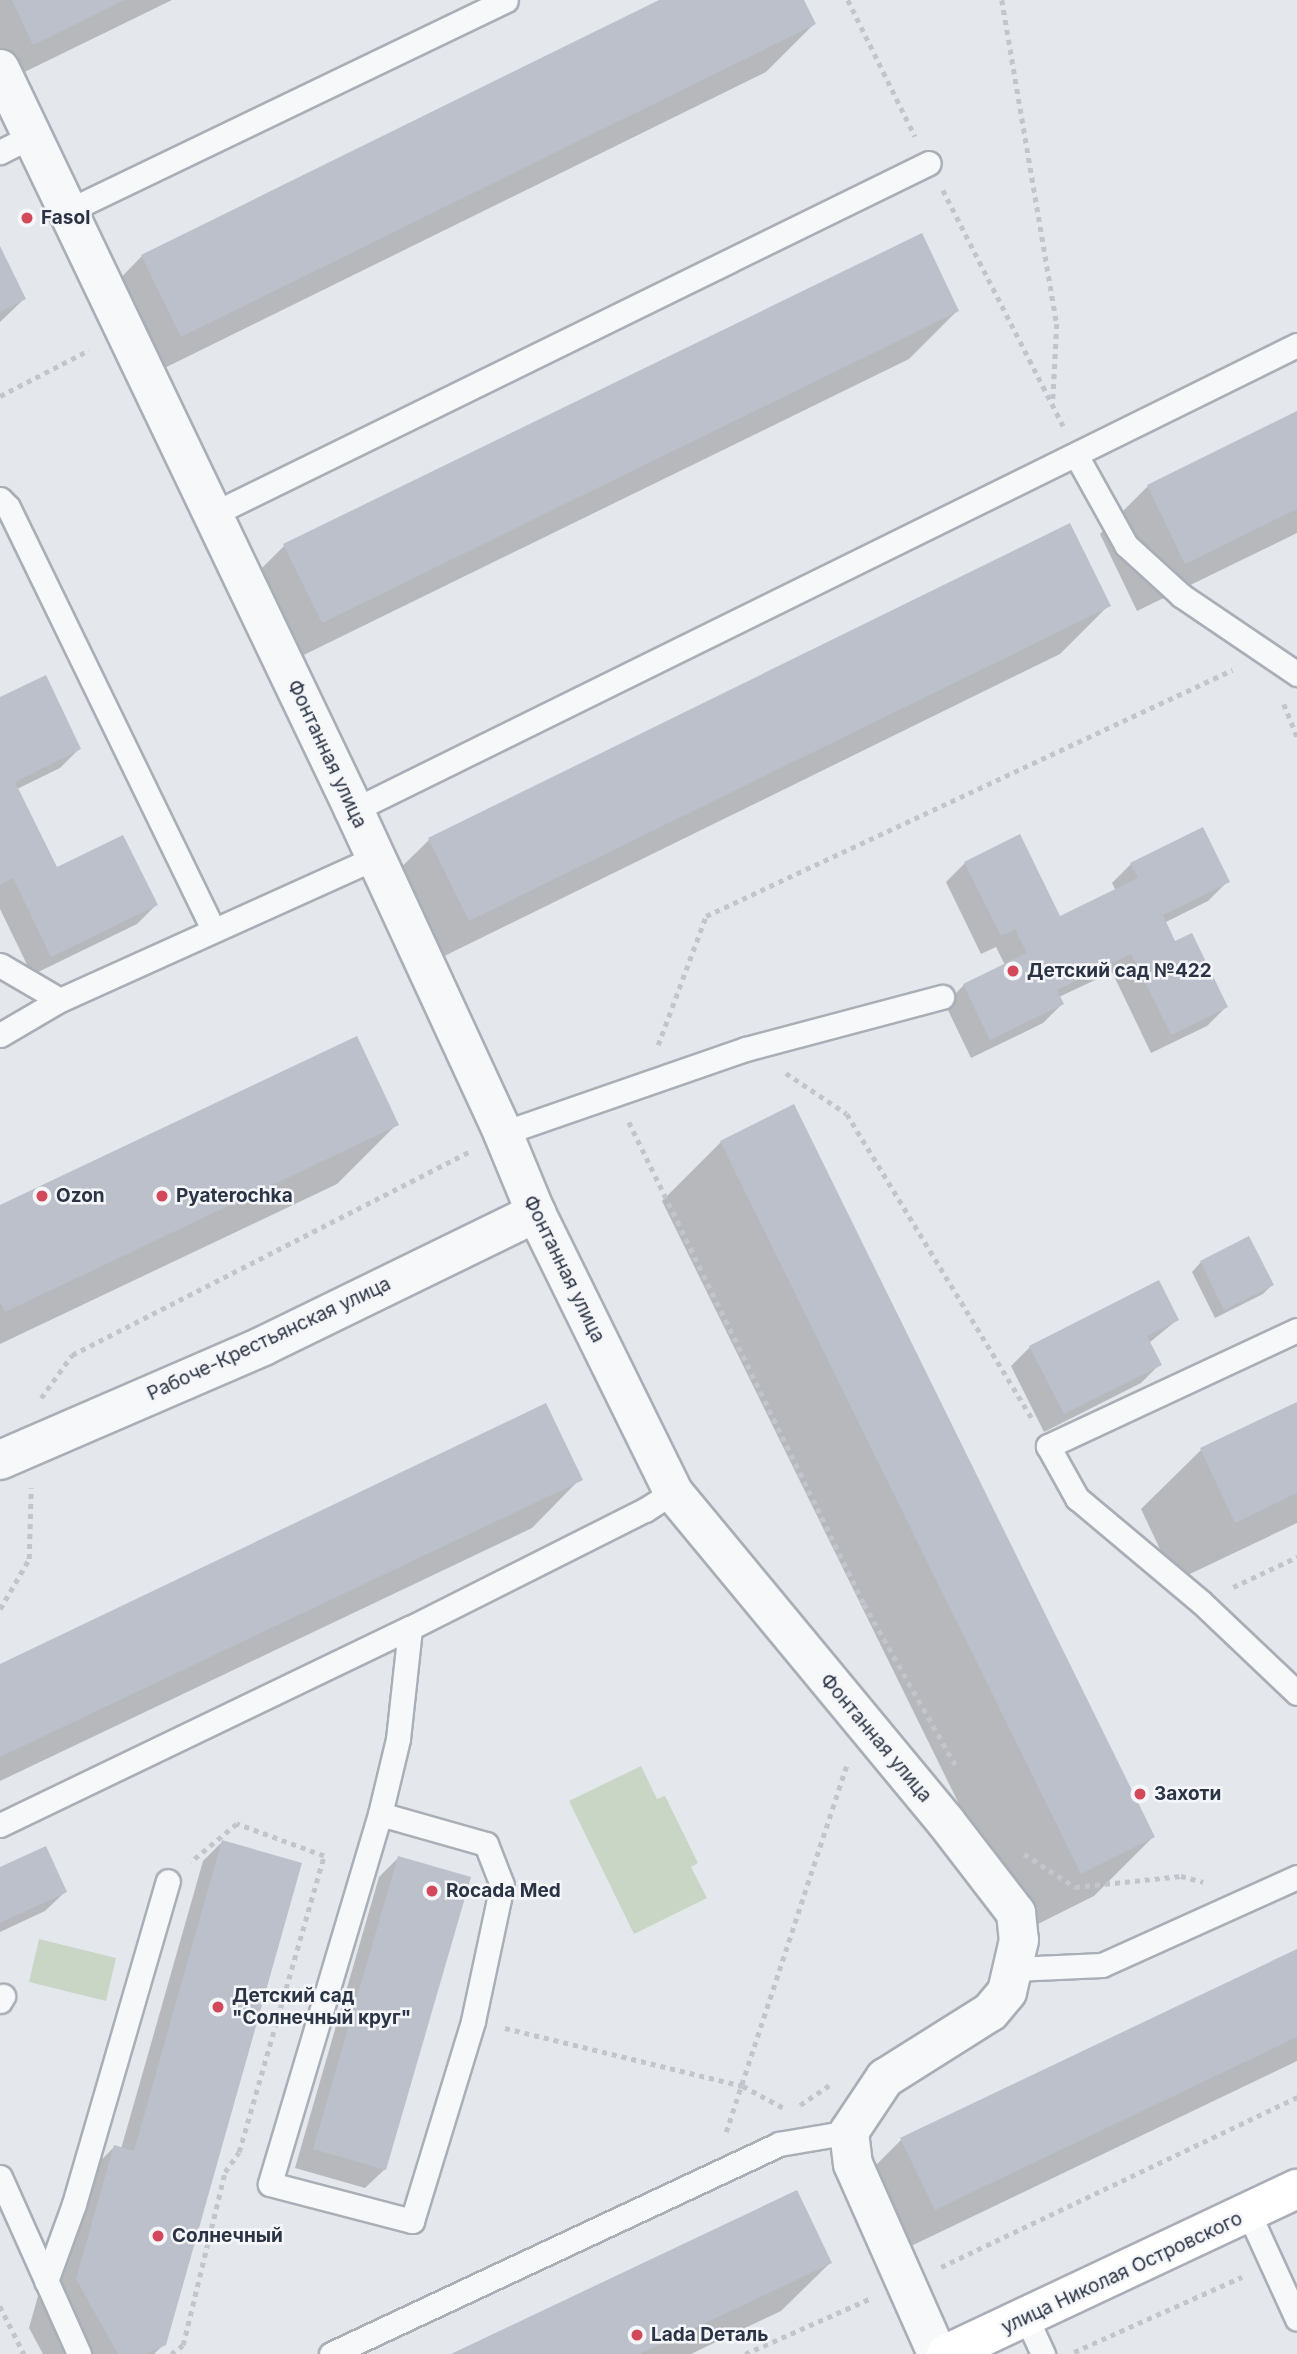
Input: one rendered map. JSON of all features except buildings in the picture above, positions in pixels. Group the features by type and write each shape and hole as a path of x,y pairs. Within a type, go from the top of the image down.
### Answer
{"main road":[{"name":"улица Николая Островского","path":"946,2354 1249,2214 1297,2189"}],"street":[{"name":"Фонтанная улица","path":"0,69 15,144 66,212 354,810 503,1133 536,1213 673,1492 1001,1891 1016,1913 1019,1940 1007,1992 990,2012 885,2078 849,2132"},
{"name":"Рабоче-Крестьянская улица","path":"17,1452 263,1346 536,1213"},
{"path":"849,2132 853,2164 937,2354"}],"lane":[{"path":"66,212 506,0"},
{"path":"213,514 929,163"},
{"path":"354,810 1297,345"},
{"path":"1076,455 1126,545 1182,596 1297,674"},
{"path":"0,499 8,507 213,930"},
{"path":"0,1035 60,1000 376,857"},
{"path":"0,965 60,1000"},
{"path":"503,1133 746,1049 942,997"},
{"path":"1297,1330 1048,1446 1077,1498 1201,1602 1297,1693"},
{"path":"0,1825 410,1628 628,1519 673,1492"},
{"path":"380,1814 486,1844 502,1885 473,2021 412,2221 270,2184 380,1814 398,1739 410,1628"},
{"path":"1014,1969 1102,1965 1297,1877"},
{"path":"46,2281 74,2204 168,1881"},
{"path":"331,2354 710,2174 779,2144 849,2132"},
{"path":"0,2177 79,2354"},
{"path":"1249,2214 1270,2265 1297,2319"},
{"path":"1026,2317 1043,2354"}],"path":[{"path":"848,0 1053,402 1076,455"},
{"path":"1002,0 1058,324 1053,402"},
{"path":"0,396 99,345"},
{"path":"644,1085 706,916 1265,654"},
{"path":"746,1049 847,1114 1048,1446"},
{"path":"615,1095 864,1604 960,1773"},
{"path":"37,1404 72,1354 503,1133"},
{"path":"0,1609 29,1559 17,1452"},
{"path":"1201,1602 1297,1557"},
{"path":"710,2174 743,2086 850,1753"},
{"path":"168,1881 237,1824 324,1856 239,2152 225,2172 183,2345 171,2354"},
{"path":"1018,1849 1075,1887 1181,1876 1257,1897"},
{"path":"473,2021 743,2086 790,2112"},
{"path":"746,2354 905,2284 1297,2097"},
{"path":"1070,2354 1270,2265"},
{"path":"0,2306 24,2354"}],"green space":[{"path":"641,1766 657,1799 665,1796 698,1863 691,1867 707,1898 634,1934 569,1801"},
{"path":"39,1939 116,1958 106,2001 29,1982"}],"place":[{"name":"Fasol","path":"27,218"},
{"name":"Детский сад №422","path":"1013,971"},
{"name":"Ozon","path":"42,1196"},
{"name":"Pyaterochka","path":"162,1196"},
{"name":"Захоти","path":"1140,1794"},
{"name":"Rocada Med","path":"432,1891"},
{"name":"Детский сад \"Солнечный круг\"","path":"218,2007"},
{"name":"Солнечный","path":"158,2236"},
{"name":"Lada Dеталь","path":"637,2335"}]}
